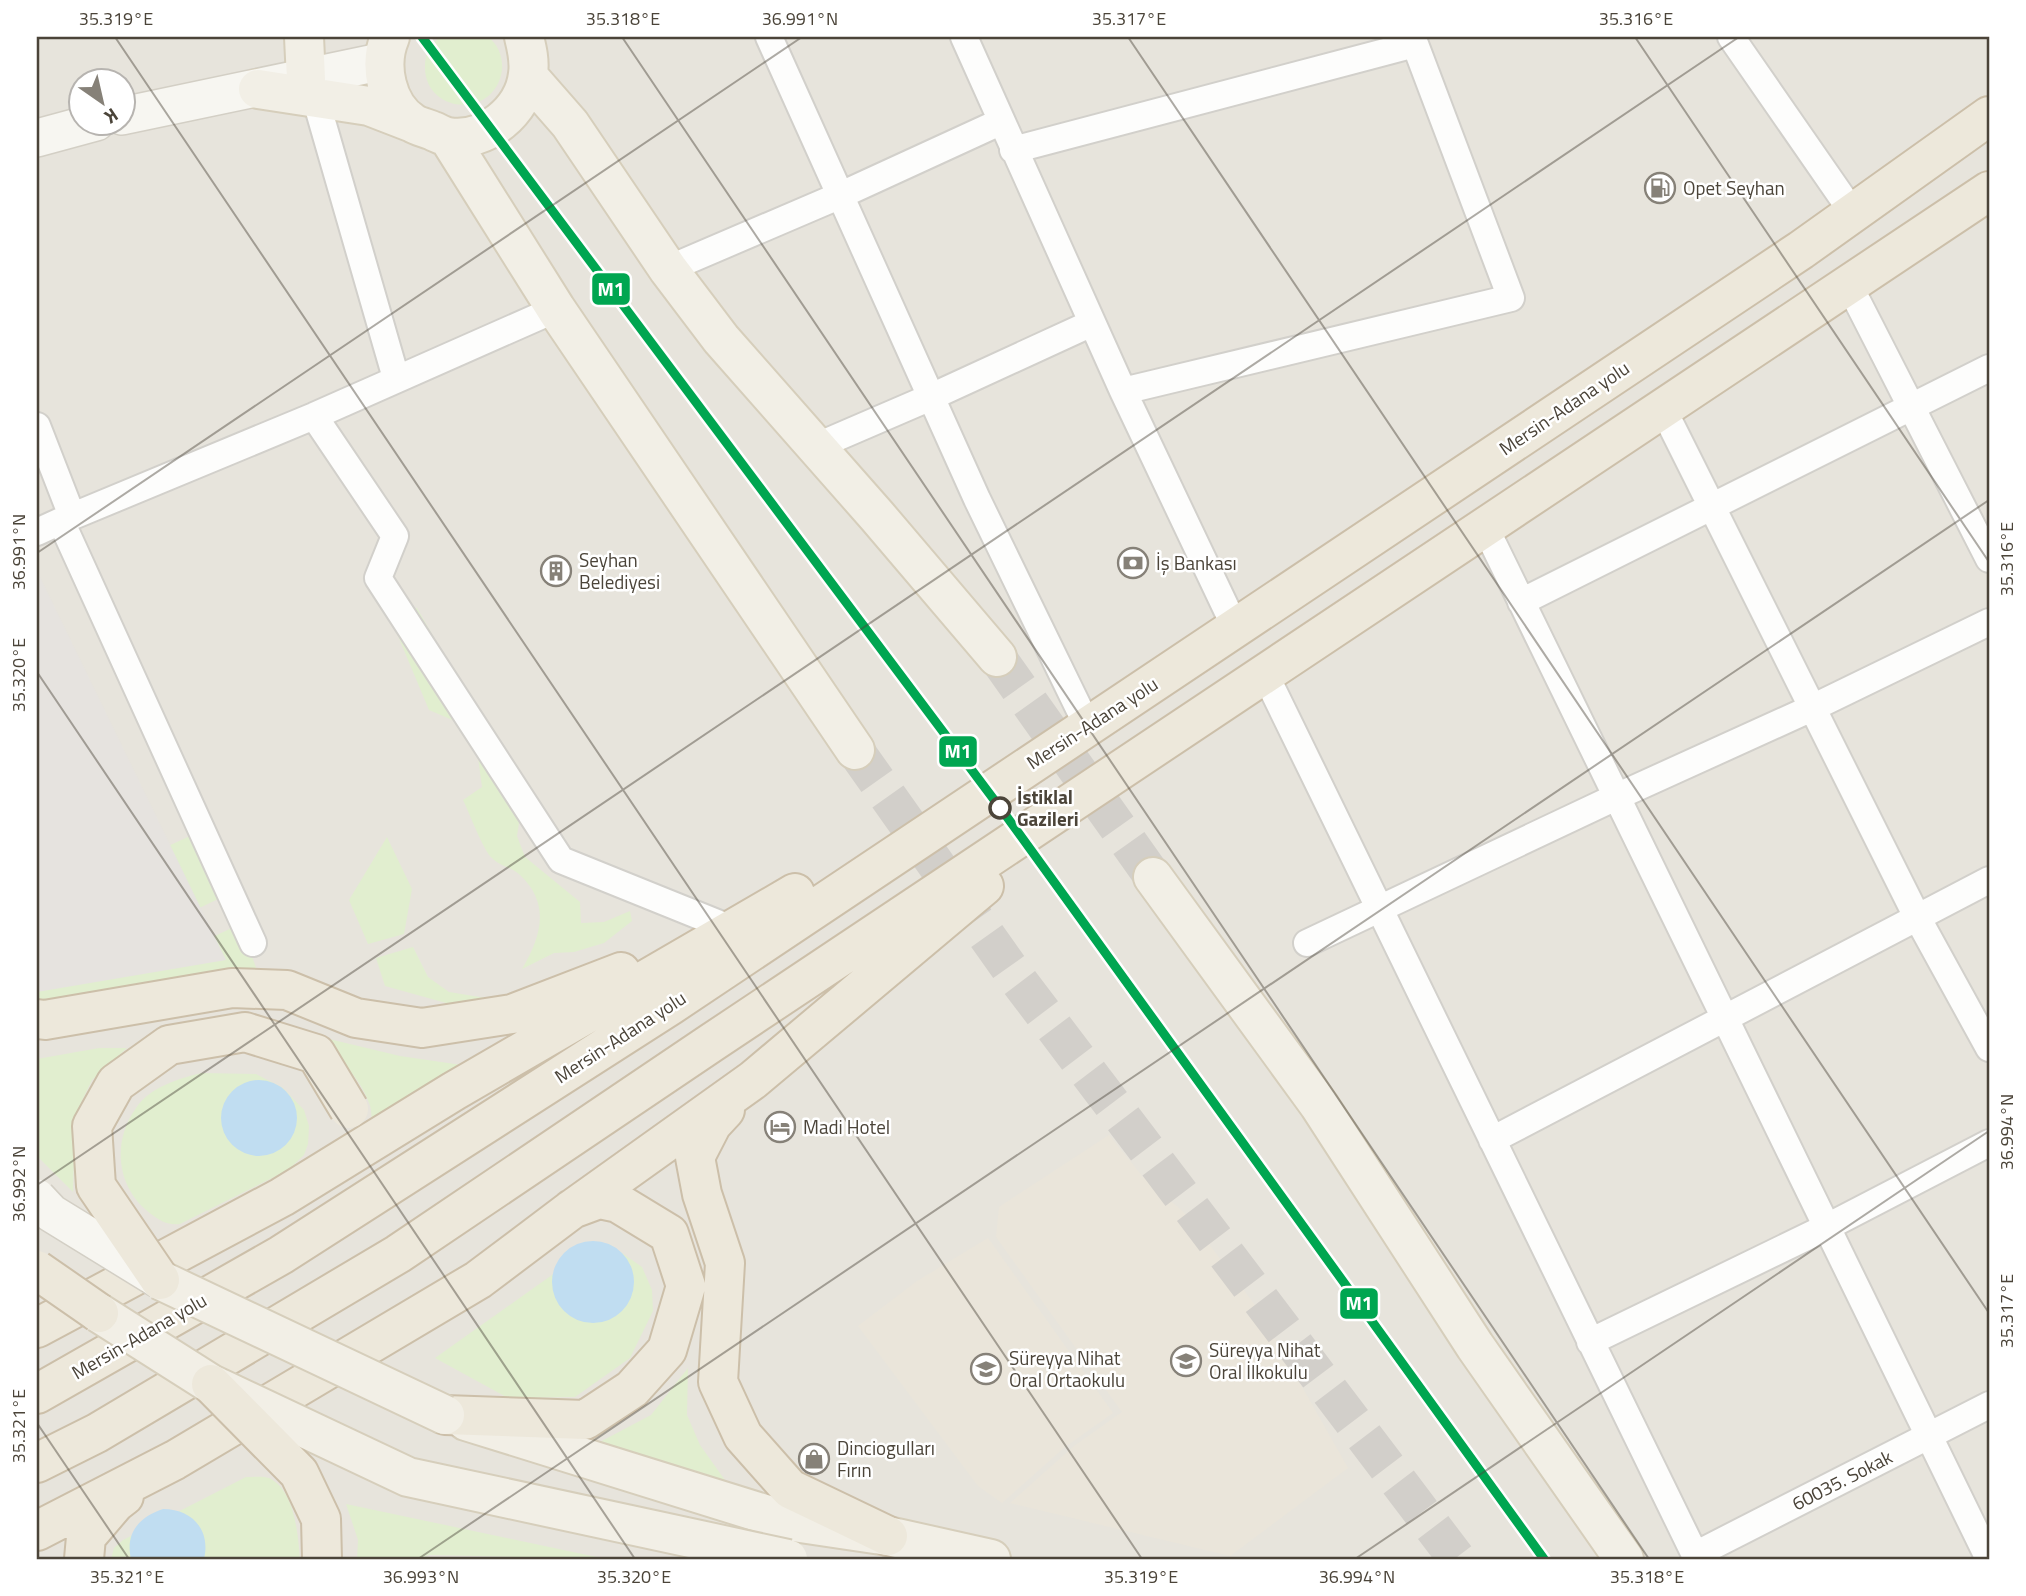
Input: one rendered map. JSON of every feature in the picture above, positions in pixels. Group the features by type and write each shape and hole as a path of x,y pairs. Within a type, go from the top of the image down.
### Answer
{"highway":[{"name":"Mersin-Adana yolu","path":"37,1394 281,1255 671,1005 1236,629 1853,213 1989,116"},
{"path":"37,1463 97,1433 398,1254 1989,191"},
{"path":"37,1531 175,1460 478,1280 753,1080 1135,760"},
{"path":"37,1328 282,1197 454,1091 807,886 998,785"},
{"path":"37,1019 45,1020 232,988 288,990 356,1018 422,1028 512,1014 606,979 807,886"},
{"path":"160,1280 96,1186 92,1126 116,1083 169,1045 245,1032 316,1054 349,1109 339,1148 282,1197"},
{"path":"753,1080 712,1124 695,1157 702,1194 724,1263 718,1382 743,1436 790,1489 888,1536"},
{"path":"445,1415 585,1420 632,1389 667,1350 686,1286 669,1234 618,1203 599,1199 571,1210"},
{"path":"37,1270 99,1313"},
{"path":"211,1384 299,1473 321,1519 322,1559"},
{"path":"84,1559 86,1537 115,1503 175,1460"}],"main road":[{"path":"304,37 310,88"},
{"path":"136,113 258,89 310,88 369,106 448,137 470,136 491,129 509,115 521,97 528,76 529,56 524,37"},
{"path":"310,88 385,45 387,85 396,106 413,123"},
{"path":"528,76 570,124 668,270 721,339 997,657"},
{"path":"37,138 66,130"},
{"path":"448,137 556,310 855,750"},
{"path":"1153,877 1319,1105 1475,1346 1624,1559"},
{"path":"37,1198 51,1213 160,1280 445,1415 787,1521 888,1536 991,1559"},
{"path":"37,1256 99,1313 211,1384 408,1477 789,1559"}],"street":[{"path":"769,37 977,499 1088,727"},
{"path":"964,37 1123,391 1236,629"},
{"path":"1731,37 1853,213"},
{"path":"1013,150 1415,44 1511,298 1123,391"},
{"path":"310,88 396,378"},
{"path":"668,270 1000,122"},
{"path":"1849,285 1989,559"},
{"path":"37,532 314,416 556,310"},
{"path":"814,447 1092,323"},
{"path":"1521,603 1989,368"},
{"path":"1663,409 1917,917 1989,1048"},
{"path":"314,416 394,536 378,578 561,860 722,925"},
{"path":"37,426 66,518 253,943"},
{"path":"1485,527 1989,1559"},
{"path":"1307,943 1812,708 1989,622"},
{"path":"1265,674 1696,1557"},
{"path":"1492,1140 1989,880"},
{"path":"1590,1342 1827,1227 1989,1143"},
{"name":"60035. Sokak","path":"1696,1557 1989,1405"}],"shaded area":[{"path":"37,37 1989,37 1989,1559 37,1559"},
{"path":"37,571 226,960 37,992"},
{"name":"Süreyya Nihat Oral İlkokulu","path":"1109,1135 1143,1177 1187,1215 1258,1309 1348,1468 1230,1556 1010,1503 1074,1446 1122,1412 996,1237 999,1207"},
{"name":"Süreyya Nihat Oral Ortaokulu","path":"988,1238 1113,1413 1065,1447 1002,1503 978,1486 858,1326 917,1281"}],"green space":[{"path":"440,37 488,37 495,43 501,56 502,70 497,86 487,97 460,105 435,93 427,81 425,61 429,50"},
{"path":"385,605 417,608 478,714 521,810 517,836 525,857 580,902 581,923 604,922 630,911 632,921 604,943 574,952 554,953 522,969 538,933 540,921 536,897 520,875 488,854 463,800 482,787 477,750 464,725 429,710"},
{"path":"205,829 235,891 193,911 164,848"},
{"path":"387,837 412,889 404,934 368,944 349,900"},
{"path":"240,924 258,973 37,1006 37,966 196,945"},
{"path":"413,947 428,977 449,992 492,999 457,1006 385,986 376,958"},
{"path":"304,1033 400,1056 482,1068 371,1137 370,1107 358,1081 334,1054"},
{"path":"99,1048 127,1048 92,1080 75,1115 73,1192 37,1156 37,1059"},
{"path":"201,1073 256,1074 283,1088 304,1110 309,1126 308,1144 304,1155 288,1170 180,1224 168,1223 151,1214 131,1192 121,1165 123,1136 136,1108 149,1095 174,1081"},
{"path":"609,1244 642,1267 652,1290 653,1311 630,1358 575,1397 508,1398 435,1358 583,1253"},
{"path":"688,1368 687,1415 700,1445 732,1490 596,1444 651,1415"},
{"path":"246,1477 269,1478 285,1492 294,1514 300,1559 111,1559 114,1548 123,1540"},
{"path":"346,1504 606,1559 429,1555 419,1559 357,1559 358,1540"}],"water":[{"path":"252,1080 266,1080 280,1086 291,1097 297,1118 294,1133 286,1145 266,1156 252,1156 238,1150 227,1139 221,1125 221,1111 227,1097 238,1086"},
{"path":"593,1241 609,1244 622,1253 631,1266 634,1282 631,1298 622,1311 609,1320 593,1323 577,1320 564,1311 555,1298 552,1282 555,1266 564,1253 577,1244"},
{"path":"163,1509 183,1513 197,1523 205,1539 204,1559 131,1559 130,1541 136,1527 154,1512"}],"tunnel":[{"path":"997,657 1153,877"},
{"path":"855,750 1015,976 1457,1559"}],"transit line":[{"name":"M1","path":"422,37 1007,817 1544,1559"}],"place":[{"name":"Opet Seyhan","path":"1660,188"},
{"name":"İş Bankası","path":"1133,563"},
{"name":"Seyhan Belediyesi","path":"556,571"},
{"name":"İstiklal Gazileri","path":"1000,808"},
{"name":"Madi Hotel","path":"780,1127"},
{"name":"Süreyya Nihat Oral İlkokulu","path":"1186,1361"},
{"name":"Süreyya Nihat Oral Ortaokulu","path":"986,1369"},
{"name":"Dinciogulları Fırın","path":"814,1459"}]}
